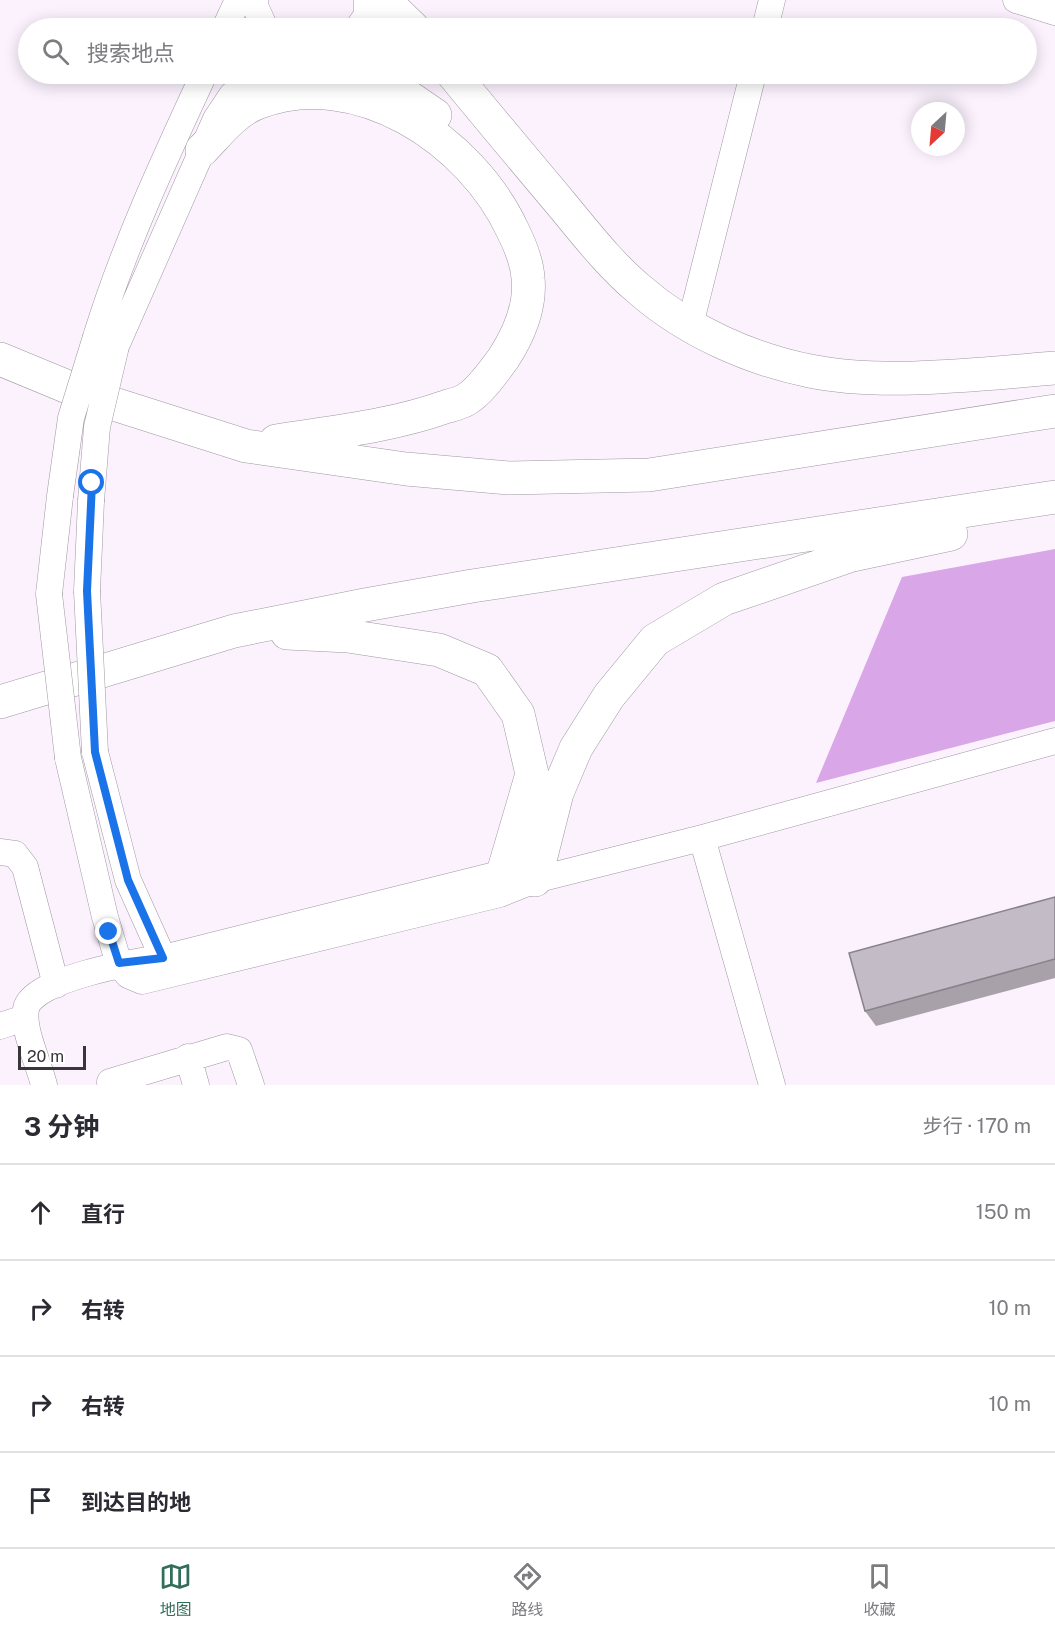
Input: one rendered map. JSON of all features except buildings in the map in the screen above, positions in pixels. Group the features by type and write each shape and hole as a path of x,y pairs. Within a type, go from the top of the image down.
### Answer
{"highway":[{"path":"384,0 403,18"},
{"path":"246,446 377,425 427,414 466,400 492,374 513,344 526,308 528,278 521,248 496,189 468,148 437,116 390,84"},
{"path":"461,84 597,246 640,291 690,325 727,345 768,361 812,372 866,376 933,377 1055,368"},
{"path":"202,150 237,115 255,104 305,91 333,93 390,110 423,128 456,154 481,180 505,213"},
{"path":"0,359 92,397 246,446 406,469 509,478 649,476 1055,411"},
{"path":"0,702 234,631 472,586 1055,497"},
{"path":"535,880 557,793 576,748 609,696 655,640 724,599 852,555 1055,512"},
{"path":"234,631 348,636 428,648 439,650 487,670 518,714 532,774 503,873"}],"street":[{"path":"230,18 238,0"},
{"path":"255,0 260,18"},
{"path":"364,18 367,0"},
{"path":"768,18 772,0"},
{"path":"1016,0 1055,12"},
{"path":"163,958 128,880 95,752 87,591 97,427 112,284 163,160 199,84"},
{"path":"246,84 232,95 216,119 71,418 60,496 49,594 68,758 105,916 119,963 128,975 142,981 163,978 500,894 535,880 702,838 1055,741"},
{"path":"690,325 750,84"},
{"path":"702,838 772,1085"},
{"path":"0,852 15,854 25,867 56,985"},
{"path":"44,1085 25,1018 28,1002 34,995 56,985 119,963 163,958 503,873 535,880"},
{"path":"0,1026 25,1018"},
{"path":"105,1084 219,1048 234,1048 243,1057 251,1085"},
{"path":"188,1057 196,1085"}],"shaded area":[{"path":"1055,549 1055,721 816,783 902,577"}],"route":[{"path":"92,483 87,591 95,752 128,880 163,958 119,963 109,932"}]}
